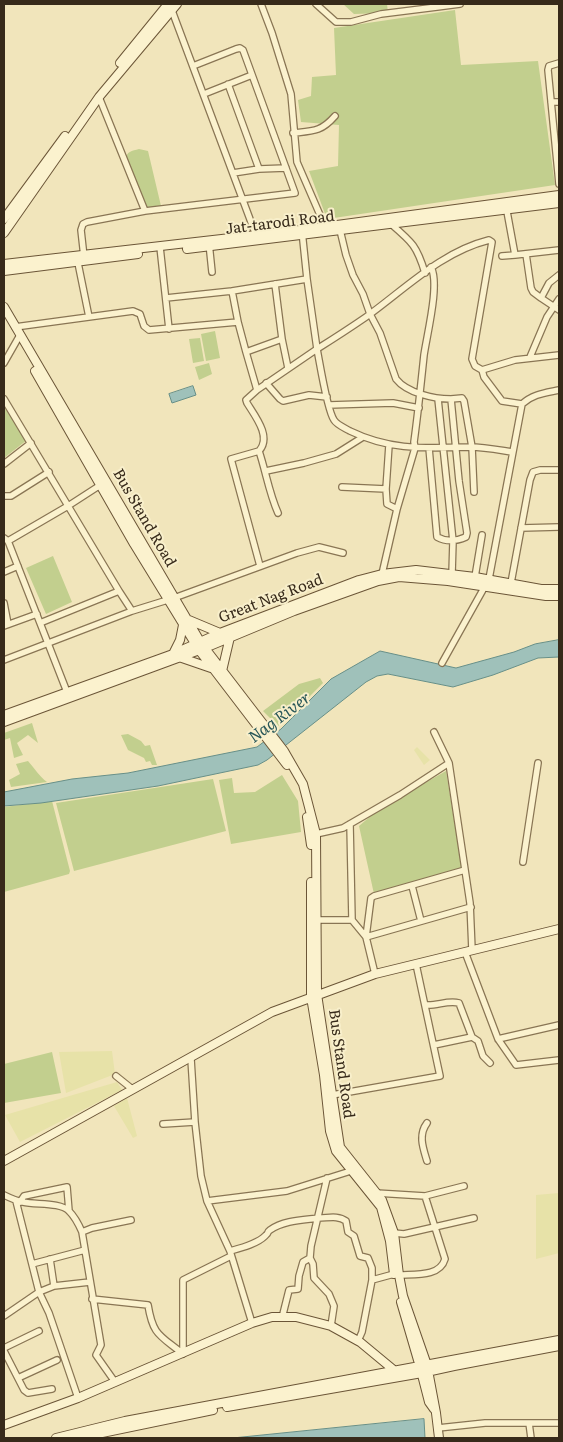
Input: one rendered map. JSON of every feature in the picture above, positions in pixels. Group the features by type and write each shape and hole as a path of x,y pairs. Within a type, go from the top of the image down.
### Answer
{"main road":[{"path":"4,233 99,97 171,5"},
{"path":"5,214 113,72 171,5"},
{"path":"302,232 505,205 559,195"},
{"name":"Jat-tarodi Road","path":"4,271 209,243 391,224 505,205 559,203"},
{"path":"4,264 81,259"},
{"name":"Bus Stand Road","path":"4,307 19,338 200,647 254,710 270,737"},
{"path":"4,317 19,338"},
{"name":"Great Nag Road","path":"200,647 220,633 359,580 382,574 416,570 488,579 541,589 559,589"},
{"name":"Great Nag Road","path":"4,715 230,637 294,611 378,581 399,577 448,581 546,596 559,596"},
{"path":"212,669 176,655 186,622 220,633"},
{"path":"222,671 230,637"},
{"path":"200,647 212,669 282,753 302,796 311,840 313,921"},
{"name":"Great Nag Road","path":"4,722 176,655"},
{"name":"Bus Stand Road","path":"282,753 303,784 316,834 313,921 314,995 340,1147 354,1170 382,1200 394,1233 396,1275 404,1296 436,1413 438,1428"},
{"path":"4,1161 272,1012 374,974 559,929"},
{"path":"314,995 330,1131 336,1151 354,1170 381,1207 396,1275"},
{"path":"4,1425 78,1398 252,1323 272,1317 296,1317 330,1326 358,1341 393,1376"},
{"path":"78,1438 205,1411 393,1376 559,1340"},
{"path":"424,1369 559,1346"},
{"path":"56,1438 125,1421 393,1376"},
{"path":"438,1428 439,1438"}],"street":[{"path":"261,4 291,94 297,162 320,215"},
{"path":"316,4 336,22 351,22 381,14 460,4"},
{"path":"171,5 257,238"},
{"path":"89,317 81,259 81,230 83,224 145,211 295,192 243,50 240,48 193,66"},
{"path":"559,63 549,66 548,70 559,184"},
{"path":"204,94 252,75"},
{"path":"228,84 259,169"},
{"path":"99,97 145,211"},
{"path":"551,102 559,102"},
{"path":"293,133 326,126 335,116"},
{"path":"233,173 259,169 286,168"},
{"path":"505,205 515,255"},
{"path":"391,224 418,251 425,273"},
{"path":"340,230 346,256 380,333 396,378 399,382 420,393 438,399 462,398 464,401 472,447 474,492"},
{"path":"302,232 306,279 317,349 334,421 363,437 389,445 415,448 472,447 512,452"},
{"path":"260,566 231,459 259,451 264,445 260,424 246,400 266,383 370,314 431,267 467,247 490,240 472,359 475,366 482,370 484,377 502,401 522,404"},
{"path":"209,243 212,272"},
{"path":"160,249 169,329"},
{"path":"502,256 559,250"},
{"path":"526,254 533,292 557,308"},
{"path":"382,574 397,509 415,448 414,442 427,333 432,308 434,275 431,267"},
{"path":"541,298 549,283 559,275"},
{"path":"166,298 232,291 306,279"},
{"path":"275,284 282,340 288,368"},
{"path":"232,291 238,322 257,390"},
{"path":"530,357 547,318 557,308 559,299"},
{"path":"15,327 138,312 146,329 169,329 238,322"},
{"path":"4,363 19,338"},
{"path":"246,352 282,340"},
{"path":"482,370 530,357 545,358 559,355"},
{"path":"266,383 283,401 309,395 327,397"},
{"path":"442,662 488,579 522,404 538,394 559,390"},
{"path":"4,399 132,612"},
{"path":"438,399 453,541 452,574"},
{"path":"430,448 438,537 453,541 463,539 467,533 451,399"},
{"path":"329,405 393,403 418,408"},
{"path":"266,471 336,454 363,437"},
{"path":"4,464 31,443"},
{"path":"389,445 386,489 387,504 397,509"},
{"path":"259,451 266,471 270,494 278,513"},
{"path":"512,583 533,472 559,470"},
{"path":"4,496 11,496 49,472"},
{"path":"67,692 6,540 68,506 103,483"},
{"path":"342,487 386,489"},
{"path":"522,528 559,527"},
{"path":"474,577 482,536"},
{"path":"4,660 297,552 319,547 343,553"},
{"path":"4,572 18,566"},
{"path":"40,623 119,591"},
{"path":"4,603 6,625 37,614"},
{"path":"434,732 449,764 470,907 469,951 498,1039 516,1065 559,1060"},
{"path":"523,862 538,763"},
{"path":"316,834 343,828 449,764"},
{"path":"350,824 352,920 366,937"},
{"path":"374,974 366,937 371,898 379,894 465,870"},
{"path":"412,886 421,921"},
{"path":"366,937 470,907"},
{"path":"313,921 352,920"},
{"path":"332,1095 440,1076 416,964"},
{"path":"426,1005 438,1005 449,1002 459,1003 472,1036 478,1041 483,1056 490,1063"},
{"path":"498,1039 559,1025"},
{"path":"434,1045 472,1036"},
{"path":"190,1059 195,1122 206,1200 230,1254 252,1323"},
{"path":"116,1076 131,1088"},
{"path":"163,1124 195,1122"},
{"path":"427,1123 421,1136 427,1161"},
{"path":"206,1200 287,1191 354,1170"},
{"path":"327,1178 310,1246 310,1258 313,1264 314,1278 329,1294 334,1306 330,1326"},
{"path":"376,1193 425,1196 464,1186"},
{"path":"18,1201 24,1196 67,1187 69,1211 82,1232 100,1344 96,1355 115,1382"},
{"path":"4,1196 37,1205 59,1206 69,1211"},
{"path":"372,1280 396,1275 438,1271 443,1266 445,1259 425,1196"},
{"path":"18,1201 39,1292 49,1313 78,1398"},
{"path":"183,1354 183,1280 265,1236 269,1230 304,1219 343,1218 346,1221 348,1232 354,1236 360,1256 368,1258 370,1262 372,1280 362,1332 358,1341"},
{"path":"394,1233 404,1234 474,1218"},
{"path":"82,1232 92,1228 131,1220"},
{"path":"32,1264 85,1250"},
{"path":"282,1318 288,1290 298,1289 303,1262 310,1258"},
{"path":"50,1259 54,1286"},
{"path":"4,1316 39,1292 54,1286 90,1282"},
{"path":"92,1299 148,1305 153,1328 183,1354"},
{"path":"39,1331 4,1349 24,1390 28,1393 52,1390"},
{"path":"18,1378 56,1360"},
{"path":"438,1428 485,1423 559,1423"},
{"path":"529,1423 531,1438"}],"shaded area":[{"path":"417,747 430,760 424,765 414,750"},
{"path":"112,1051 115,1074 66,1093 59,1052"},
{"path":"117,1082 122,1090 20,1142 5,1115"},
{"path":"127,1098 137,1136 133,1138 114,1106"},
{"path":"559,1193 559,1253 536,1259 536,1195"}],"green space":[{"path":"343,4 387,4 388,13 354,14"},
{"path":"455,10 461,65 538,61 555,185 327,219 309,171 338,166 339,125 301,122 298,100 311,96 312,77 336,75 334,28"},
{"path":"139,149 148,151 161,206 146,208 126,160 128,153"},
{"path":"215,331 220,358 206,361 201,334"},
{"path":"200,338 204,361 193,363 189,339"},
{"path":"209,363 212,374 199,380 195,367"},
{"path":"4,407 27,440 4,458"},
{"path":"53,556 72,602 46,614 26,568"},
{"path":"320,678 323,683 278,726 263,711 299,684"},
{"path":"32,723 38,743 28,735 17,743 23,755 14,758 10,738 4,740 4,733"},
{"path":"128,734 141,741 145,746 150,745 157,765 152,765 150,761 146,762 144,758 128,750 121,735"},
{"path":"28,761 47,782 11,787 9,780 20,774 16,764"},
{"path":"446,771 462,868 374,894 359,826 379,809"},
{"path":"282,775 298,801 301,832 231,844 219,780 232,778 234,793 255,792"},
{"path":"213,779 226,831 74,871 56,803"},
{"path":"52,801 70,871 69,874 4,892 4,807"},
{"path":"52,1052 61,1093 4,1103 4,1064"}],"water":[{"path":"193,386 196,395 172,403 169,394"},
{"path":"559,640 559,657 538,658 493,675 453,687 388,674 377,676 366,682 267,760 258,765 158,786 41,803 4,806 4,792 72,779 128,773 257,747 281,729 331,679 380,651 456,668 514,652 535,644"},
{"path":"424,1419 425,1438 233,1438"}],"water label":[{"name":"Nag River","path":"280,718"}]}
